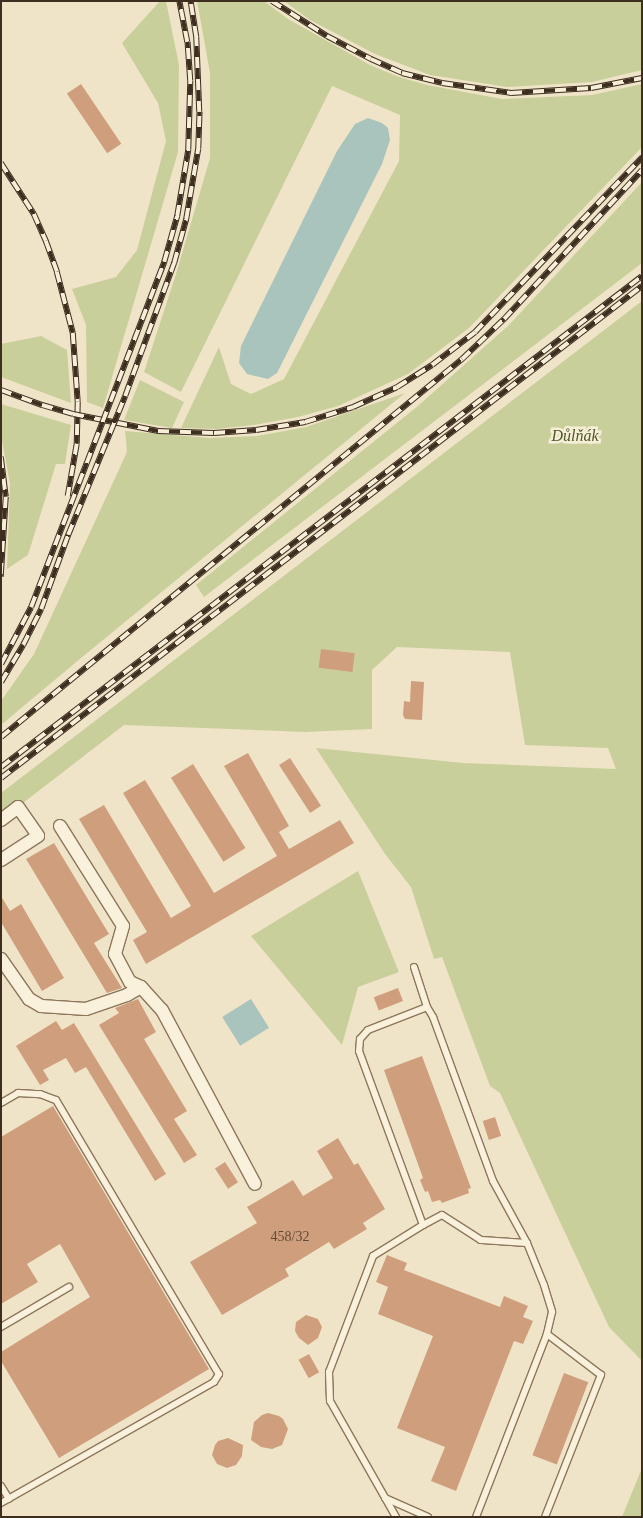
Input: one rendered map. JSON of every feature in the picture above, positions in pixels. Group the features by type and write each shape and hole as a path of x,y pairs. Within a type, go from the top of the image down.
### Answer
{"street":[{"path":"1,820 18,807 38,836 1,860"},
{"path":"60,826 123,926 115,954 130,982 141,987 162,1010 255,1184"},
{"path":"1,960 29,999 42,1006 86,1009 128,995 141,987"}],"lane":[{"path":"414,966 427,1007 433,1017 493,1181 527,1243 544,1285 552,1312 546,1334 476,1517"},
{"path":"423,1225 359,1050 360,1039 368,1030 427,1007"},
{"path":"1,1103 18,1093 40,1094 56,1100 219,1374 214,1382 1,1503"},
{"path":"396,1517 330,1401 329,1372 373,1256 442,1215 481,1240 527,1243"},
{"path":"1,1327 69,1287"},
{"path":"545,1517 601,1375 546,1334"},
{"path":"1,1486 9,1499"},
{"path":"385,1498 428,1517"}],"green space":[{"path":"160,1 166,1 179,65 178,152 103,408 87,402 86,325 72,289 116,277 137,250 166,141 158,103 122,43"},
{"path":"197,1 264,1 288,19 370,65 399,77 427,85 502,99 592,95 642,84 642,147 469,328 408,374 338,406 298,417 254,425 216,429 181,428 219,347 231,384 251,394 284,379 399,161 400,115 332,86 181,392 144,372 176,274 210,158 210,73"},
{"path":"284,1 642,1 642,70 592,82 507,87 430,75 375,54 310,20"},
{"path":"642,182 642,263 204,597 196,585 419,405 509,325"},
{"name":"Důlňák","path":"642,301 642,1361 609,1327 500,1093 490,1086 442,957 434,959 411,887 385,854 316,748 463,763 616,769 608,748 525,745 510,652 397,647 372,670 372,729 305,732 124,725 1,820 1,793"},
{"path":"41,336 67,350 71,403 1,377 1,344"},
{"path":"140,380 184,402 172,428 124,420"},
{"path":"405,393 1,725 1,701 34,654 127,452 125,431 210,438 257,436 306,427"},
{"path":"1,404 71,425 65,464 56,464 28,555 7,569 10,484 1,435"},
{"path":"358,871 399,972 358,987 342,1045 251,936"},
{"path":"642,1468 642,1517 622,1517"}],"water":[{"path":"368,118 382,123 388,128 390,140 382,164 277,373 268,379 247,374 239,363 241,346 337,151 355,124"},
{"path":"251,999 269,1028 240,1046 222,1017"}],"building":[{"path":"81,84 121,144 107,153 67,94"},
{"path":"321,649 355,653 352,672 319,668"},
{"path":"411,681 424,682 422,720 405,719 403,715 404,701 410,702"},
{"path":"248,753 289,826 279,832 289,849 340,820 354,843 146,964 133,940 147,932 79,819 104,805 171,918 191,906 123,793 145,780 214,893 277,856 224,766"},
{"path":"290,758 321,806 310,813 279,765"},
{"path":"193,764 245,848 223,862 171,778"},
{"path":"54,843 109,934 94,943 122,988 107,993 26,859"},
{"path":"1,896 10,911 21,904 64,978 42,991 1,922"},
{"path":"398,988 403,1001 379,1010 374,997"},
{"path":"138,999 156,1032 144,1039 187,1111 174,1119 197,1155 184,1163 99,1025 119,1013 115,1008"},
{"path":"56,1021 62,1030 74,1023 166,1174 155,1181 86,1067 75,1073 66,1058 43,1070 49,1080 40,1085 16,1046"},
{"path":"422,1056 471,1188 468,1189 469,1193 442,1203 440,1200 432,1202 428,1191 425,1192 420,1180 423,1178 384,1070"},
{"path":"53,1106 209,1369 59,1458 1,1361 1,1352 90,1297 60,1244 27,1264 38,1282 1,1304 1,1137"},
{"path":"495,1117 501,1136 489,1140 483,1121"},
{"path":"338,1138 354,1165 358,1163 385,1209 363,1223 367,1229 334,1249 329,1242 285,1269 289,1276 222,1315 190,1262 257,1223 247,1207 293,1180 303,1196 333,1178 317,1151"},
{"path":"225,1162 238,1182 228,1189 215,1169"},
{"path":"387,1255 407,1263 404,1270 500,1307 504,1296 528,1306 523,1317 533,1321 523,1344 514,1341 456,1491 431,1481 445,1447 397,1428 433,1336 378,1314 388,1287 376,1282"},
{"path":"306,1315 318,1319 322,1327 318,1338 308,1345 299,1338 295,1331 296,1322"},
{"path":"309,1354 319,1372 309,1378 299,1360"},
{"path":"564,1373 588,1382 557,1464 532,1455"},
{"path":"268,1413 283,1419 288,1429 282,1445 272,1449 261,1447 251,1440 254,1422 262,1415"},
{"path":"228,1438 243,1445 242,1456 236,1465 227,1468 217,1464 212,1455 218,1441"}],"railway":[{"path":"1,664 31,607 164,262 177,216 188,150 190,81 187,42 179,1"},
{"path":"1,682 23,645 41,609 68,535 125,396 174,263 186,219 198,149 199,112 196,37 190,1"},
{"path":"272,1 327,36 371,59 402,73 442,83 511,93 591,88 642,78"},
{"path":"1,390 73,414 158,431 214,433 256,430 305,422 353,407 397,387 432,365 475,332 642,157"},
{"path":"1,163 34,214 46,241 57,272 73,333 78,402 77,444 68,496"},
{"path":"1,737 462,359 504,319 642,170"},
{"path":"1,767 642,276"},
{"path":"1,778 642,286"},
{"path":"1,457 6,497 1,577"}]}
